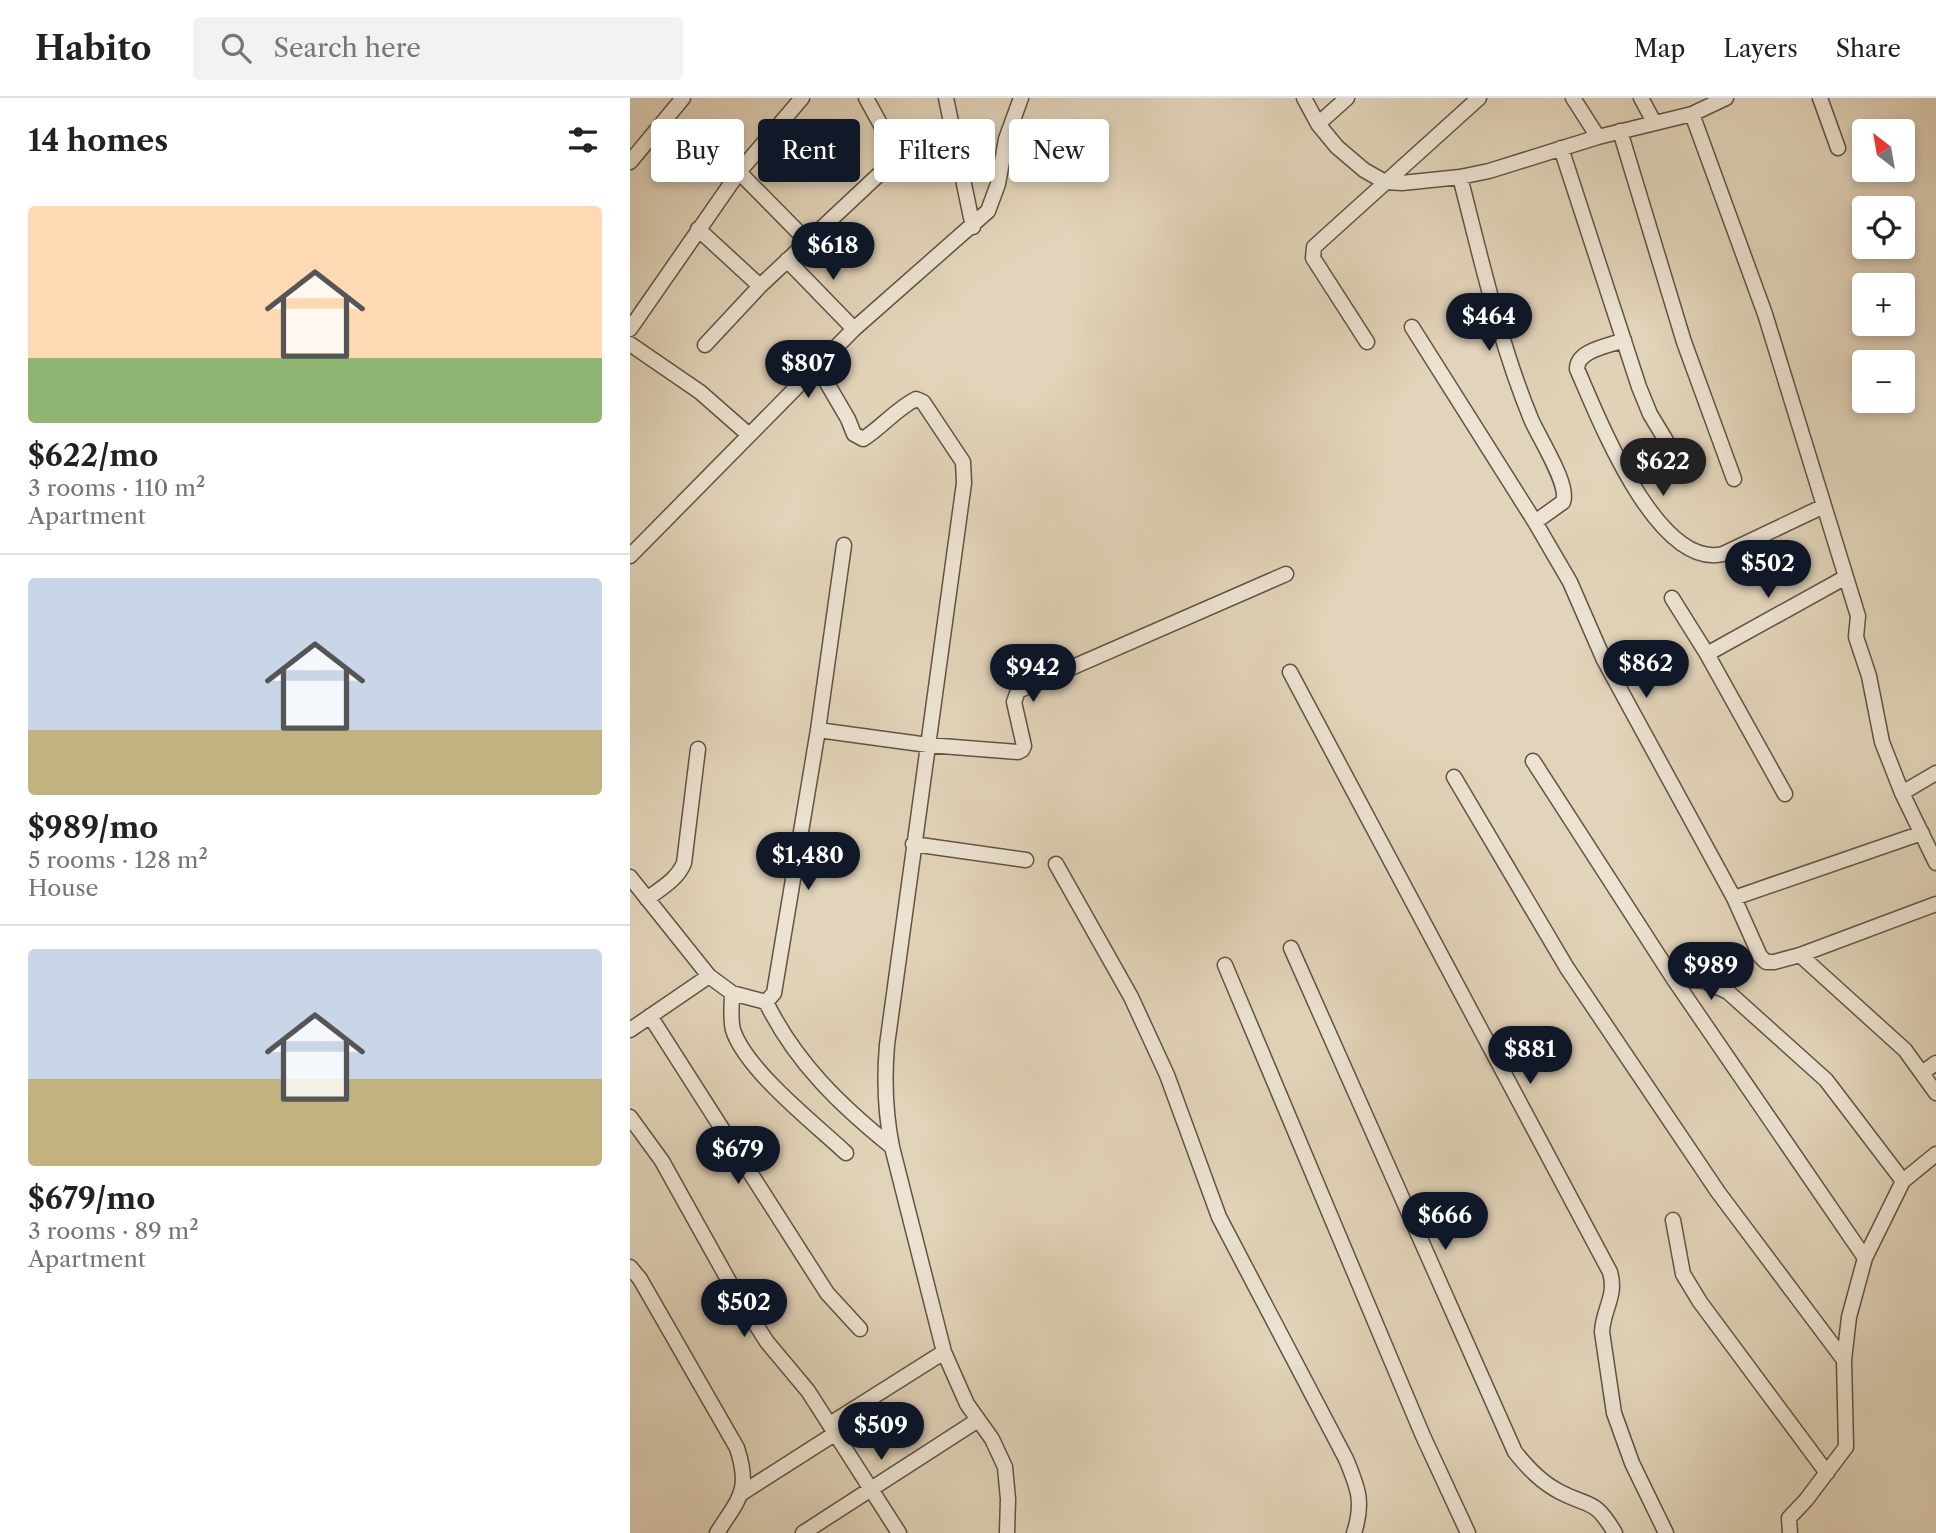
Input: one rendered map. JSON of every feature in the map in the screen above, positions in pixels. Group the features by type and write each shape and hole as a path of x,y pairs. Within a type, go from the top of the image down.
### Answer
{"street":[{"path":"630,162 678,103 662,98"},
{"path":"744,166 802,98"},
{"path":"705,345 760,286 889,165 894,149 866,98"},
{"path":"946,98 973,227"},
{"path":"630,555 854,329 988,211 998,184 1006,139 1021,98"},
{"path":"1304,98 1318,124 1337,147 1364,170 1385,182 1402,183 1489,171 1598,137 1692,114 1726,98"},
{"path":"1318,124 1347,98"},
{"path":"1367,342 1313,258 1314,247 1479,98"},
{"path":"1573,98 1598,137"},
{"path":"1640,98 1654,122"},
{"path":"1819,98 1838,148"},
{"path":"1692,114 1765,314 1858,616 1856,637 1869,676 1882,742 1902,793 1927,834 1936,863"},
{"path":"1620,131 1684,342 1734,479"},
{"path":"1561,148 1650,414 1682,467"},
{"path":"744,177 807,241"},
{"path":"1460,177 1512,371 1532,422 1564,489 1563,502 1535,522"},
{"path":"630,329 732,182"},
{"path":"698,229 760,286"},
{"path":"787,260 854,329"},
{"path":"1412,327 1570,582 1604,660 1734,898 1760,956 1766,962 1774,962 1936,904"},
{"path":"1624,340 1583,356 1577,369 1631,483 1657,520 1686,547 1698,554 1723,554 1824,506"},
{"path":"630,344 700,392 748,435"},
{"path":"817,366 854,434 863,439 916,398 923,402 963,461 964,483 913,844 884,1085 892,1147 944,1352 967,1404 992,1439 1005,1467 1007,1533"},
{"path":"766,1002 774,993 818,730 845,545"},
{"path":"818,730 928,745 1018,752 1024,746 1014,702 1018,691 1286,574"},
{"path":"1707,654 1846,577"},
{"path":"1672,598 1707,654 1785,794"},
{"path":"1290,672 1610,1272 1613,1291 1602,1319 1602,1332 1614,1413 1632,1463 1666,1533"},
{"path":"647,899 674,879 684,863 698,749"},
{"path":"1533,761 1673,978 1865,1258"},
{"path":"1902,793 1936,774"},
{"path":"1454,777 1567,968 1718,1192 1844,1360"},
{"path":"1734,898 1927,834"},
{"path":"913,844 1026,860"},
{"path":"1056,864 1131,997 1167,1075 1219,1217 1346,1459 1357,1486 1361,1506 1354,1533"},
{"path":"630,877 709,976 732,993 766,1002 793,1048 820,1083 853,1116 892,1147"},
{"path":"1291,948 1515,1452 1542,1481 1561,1493 1595,1506 1615,1533"},
{"path":"1800,954 1905,1050 1936,1093"},
{"path":"1225,965 1423,1436 1468,1533"},
{"path":"630,1030 709,976"},
{"path":"1673,978 1704,981 1728,992 1839,1095 1903,1181"},
{"path":"732,993 731,1021 742,1047 772,1086 846,1153"},
{"path":"650,1016 827,1293 860,1329"},
{"path":"1922,1073 1936,1063"},
{"path":"630,1118 662,1161 767,1342 808,1391 899,1533"},
{"path":"1790,1533 1789,1518 1846,1447 1844,1360 1849,1317 1865,1258 1903,1181 1936,1154"},
{"path":"1672,1220 1683,1274 1700,1302 1827,1473"},
{"path":"630,1267 640,1279 737,1448 743,1467 742,1493"},
{"path":"722,1530 742,1493 944,1352"},
{"path":"803,1533 978,1420"}]}
